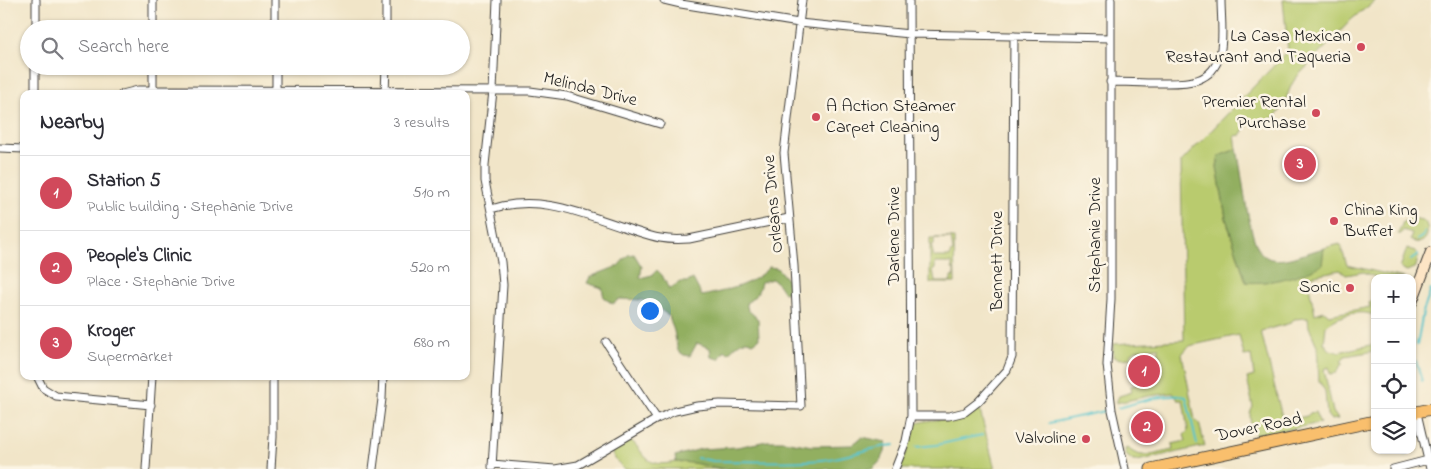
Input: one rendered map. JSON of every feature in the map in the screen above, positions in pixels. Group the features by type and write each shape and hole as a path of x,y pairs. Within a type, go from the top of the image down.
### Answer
{"main road":[{"path":"1416,291 1431,252"},
{"path":"1416,411 1431,409"},
{"name":"Dover Road","path":"1151,469 1371,422"}],"street":[{"path":"36,0 36,20"},
{"path":"153,0 153,20"},
{"path":"275,0 275,20"},
{"path":"386,0 386,20"},
{"path":"497,0 493,91 485,165 485,181 501,262 504,300 492,467 555,469 578,465 657,419 606,342"},
{"path":"664,0 799,23 910,34 1111,38"},
{"name":"Orleans Drive","path":"657,419 675,411 697,406 720,404 801,406 794,266 784,153 802,0"},
{"name":"Darlene Drive","path":"894,469 906,441 911,416 909,0"},
{"name":"Stephanie Drive","path":"1111,0 1111,299 1107,355 1108,380 1125,469"},
{"path":"1110,82 1188,83 1206,75 1215,65 1221,52 1221,0"},
{"name":"Bennett Drive","path":"911,416 949,416 965,412 978,402 995,384 1010,364 1013,343 1014,36"},
{"path":"35,75 35,90"},
{"path":"153,75 153,90"},
{"path":"276,75 276,90"},
{"path":"385,90 386,75"},
{"name":"Melinda Drive","path":"470,91 530,91 567,96 660,124"},
{"path":"0,148 20,149"},
{"path":"491,209 525,204 561,206 657,239 674,240 689,239 789,218"},
{"path":"38,380 47,391 63,398 151,405"},
{"path":"146,469 152,380"},
{"path":"271,469 273,380"},
{"path":"373,469 383,380"},
{"path":"1416,418 1430,469"},
{"path":"1393,469 1428,460"}],"green space":[{"path":"1283,0 1376,0 1352,19 1295,79 1284,104 1274,117 1247,126 1241,135 1235,136 1237,149 1219,156 1217,166 1226,218 1246,282 1271,281 1321,265 1324,248 1340,244 1347,265 1386,274 1371,275 1363,272 1346,275 1340,270 1310,276 1314,281 1308,282 1315,314 1324,311 1329,315 1370,307 1369,303 1371,301 1371,315 1349,314 1336,319 1326,326 1324,343 1330,350 1338,352 1371,345 1371,352 1345,356 1336,373 1330,374 1329,367 1324,369 1333,412 1338,419 1331,420 1327,415 1325,391 1319,381 1317,346 1309,327 1308,318 1294,319 1291,323 1261,331 1283,421 1307,416 1315,412 1320,423 1257,436 1250,422 1250,414 1253,407 1247,378 1254,376 1251,355 1244,356 1239,335 1189,346 1182,354 1195,420 1199,423 1205,446 1133,461 1126,455 1125,449 1128,448 1133,452 1144,455 1173,450 1172,444 1186,441 1184,435 1188,431 1183,400 1178,400 1173,393 1116,403 1119,396 1132,392 1131,386 1155,380 1151,360 1160,358 1158,347 1136,350 1131,354 1131,358 1121,359 1113,357 1113,344 1184,340 1181,162 1288,51"},
{"path":"1237,149 1252,231 1260,251 1268,258 1276,260 1324,248 1322,265 1285,278 1264,282 1246,282 1226,218 1217,167 1219,156"},
{"path":"1411,218 1423,220 1426,224 1426,236 1421,242 1410,240 1412,233 1403,230 1401,234 1398,234 1403,222"},
{"path":"930,238 934,238 934,245 931,245 934,257 950,257 950,253 953,252 951,238 954,238 955,283 930,283","holes":["935,263 952,263 954,277 951,277 951,282 935,282 933,270 935,269"]},
{"path":"1407,248 1415,251 1418,257 1416,267 1407,271 1400,268"},
{"path":"634,254 642,267 640,278 652,275 657,270 662,275 669,289 680,282 687,282 693,279 702,296 747,283 769,267 777,268 792,285 793,291 784,293 772,279 761,282 756,294 746,303 748,310 758,319 759,339 753,343 745,341 728,353 725,350 719,359 711,357 710,348 697,343 690,356 684,355 678,351 669,316 654,305 642,300 619,299 613,304 604,298 602,288 587,283 590,277 618,266 628,255"},
{"path":"979,407 995,469 899,469 915,424 923,421 963,416"},
{"path":"862,437 886,442 883,457 872,469 723,469 693,463 676,462 675,456 701,449 737,447 767,441 783,441 812,446 852,445"},
{"path":"630,440 652,462 662,464 691,463 723,469 624,469 611,452"}],"waterway":[{"path":"1417,240 1425,232"},
{"path":"1411,260 1418,255"},
{"path":"1417,345 1423,312 1431,290"},
{"path":"1416,361 1422,381"},
{"path":"1118,408 1162,397 1186,397 1197,444"},
{"path":"1049,423 1105,411"},
{"path":"916,447 936,445 982,435"},
{"path":"697,458 713,461 808,461 830,459 895,445"}],"place":[{"name":"La Casa Mexican Restaurant and Taqueria","path":"1361,47"},
{"name":"Premier Rental Purchase","path":"1316,113"},
{"name":"A Action Steamer Carpet Cleaning","path":"816,117"},
{"name":"Kroger","path":"1300,164"},
{"name":"China King Buffet","path":"1334,221"},
{"name":"Sonic","path":"1350,288"},
{"name":"Station 5","path":"1144,371"},
{"name":"People's Clinic","path":"1147,427"},
{"name":"Valvoline","path":"1086,439"}]}
